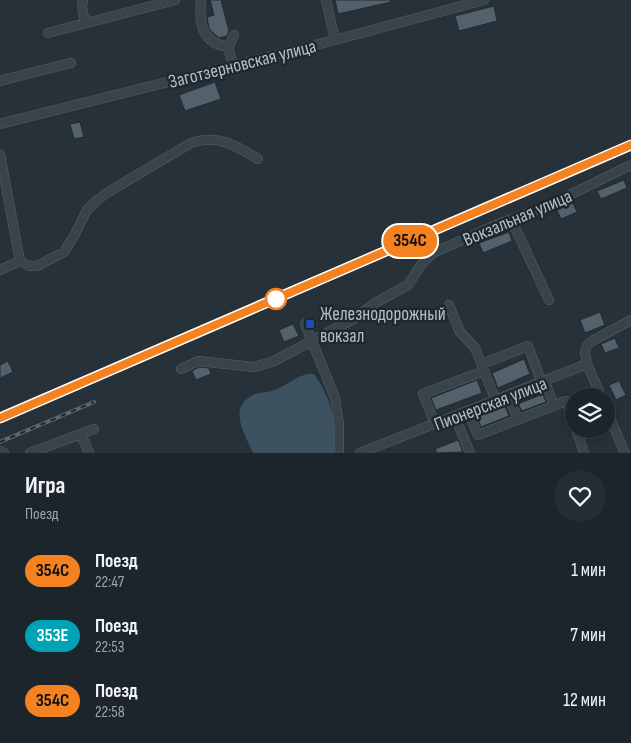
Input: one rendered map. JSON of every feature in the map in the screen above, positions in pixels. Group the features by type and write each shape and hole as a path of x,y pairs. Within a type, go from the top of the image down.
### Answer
{"street":[{"path":"83,0 85,24"},
{"path":"48,33 175,0"},
{"path":"201,0 199,16 204,34 215,43 228,47"},
{"path":"326,0 335,40"},
{"name":"Заготзерновская улица","path":"0,124 233,64 335,40 484,0"},
{"path":"233,64 228,47 234,35"},
{"path":"0,81 70,63"},
{"path":"0,270 20,262 29,266 37,266 64,252 87,210 97,200 191,143 214,139 232,144 258,159"},
{"path":"0,154 20,262"},
{"name":"Вокзальная улица","path":"181,369 198,361 254,367 266,364 354,319 375,303 408,285 421,265 432,253 511,219 547,206 631,165"},
{"path":"511,219 549,300"},
{"path":"449,305 460,332 475,348 496,401"},
{"path":"598,388 584,352 588,345 631,320"},
{"path":"305,324 336,404 339,424 339,453"},
{"path":"435,424 423,394 528,346 554,405"},
{"name":"Пионерская улица","path":"360,453 543,383 587,364"},
{"path":"508,396 518,419"},
{"path":"468,412 478,435 565,401"},
{"path":"455,416 470,453"},
{"path":"30,453 94,429"},
{"path":"615,430 625,453"},
{"path":"81,434 89,453"},
{"path":"579,438 584,453"},
{"path":"0,451 4,453"}],"water":[{"path":"307,374 314,374 330,404 335,432 334,453 253,453 240,422 239,414 245,400 255,394 270,392"}],"building":[{"path":"210,0 221,0 229,31 227,36 219,38 209,28 207,17 214,15"},
{"path":"335,0 390,0 391,2 338,14"},
{"path":"494,6 497,21 459,31 455,16"},
{"path":"215,82 221,99 185,111 179,95"},
{"path":"80,122 84,137 74,139 70,124"},
{"path":"624,180 627,188 601,199 597,191"},
{"path":"573,203 577,212 561,219 557,210"},
{"path":"509,232 512,241 483,253 479,243"},
{"path":"600,312 605,325 585,333 580,320"},
{"path":"293,324 299,336 284,342 279,330"},
{"path":"615,338 619,348 605,353 601,344"},
{"path":"524,359 530,374 498,388 492,373"},
{"path":"8,361 13,372 0,378 0,365"},
{"path":"199,367 209,368 211,374 196,380 192,371"},
{"path":"477,380 482,393 436,410 431,398"},
{"path":"619,381 626,395 616,400 615,388 610,388 609,385"},
{"path":"543,394 546,402 522,411 518,404"},
{"path":"505,406 509,416 481,427 477,417"},
{"path":"458,440 463,452 437,453 435,449"}],"railway":[{"path":"0,418 631,145"},
{"path":"0,442 94,402"}],"train":[{"name":"354С","path":"0,418 631,145"}],"place":[{"name":"Железнодорожный вокзал","path":"310,324"}]}
